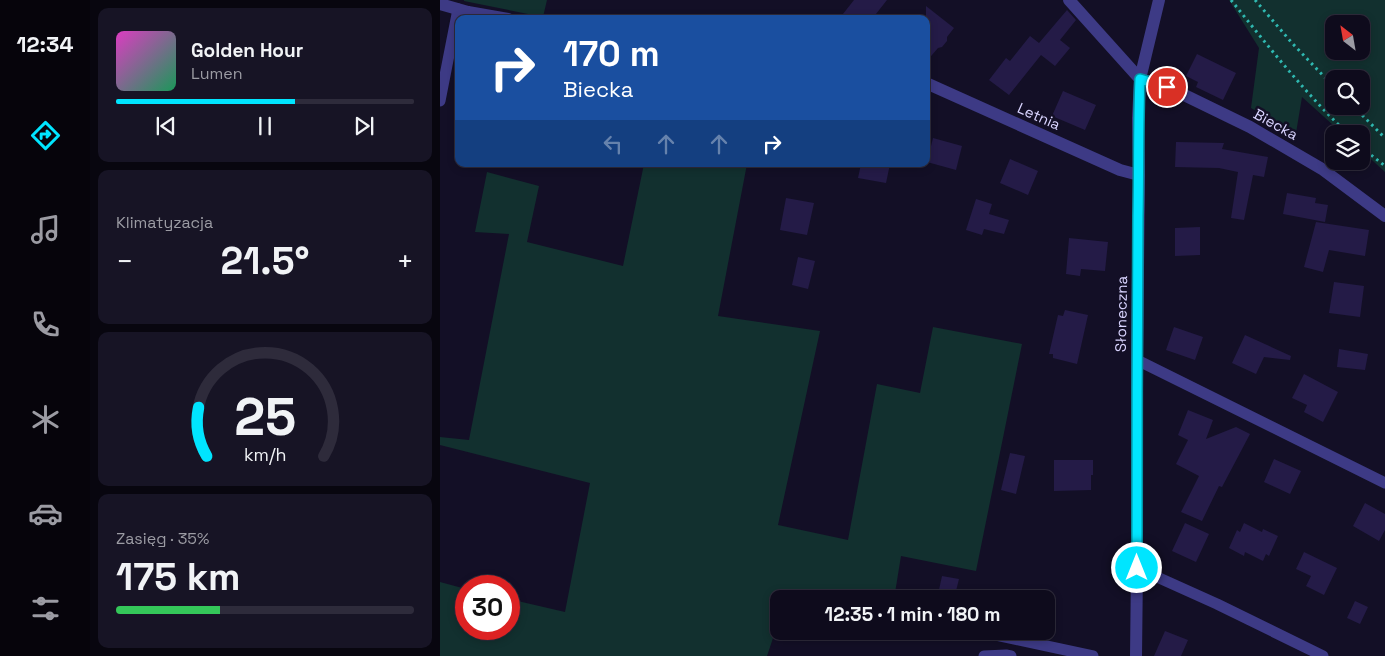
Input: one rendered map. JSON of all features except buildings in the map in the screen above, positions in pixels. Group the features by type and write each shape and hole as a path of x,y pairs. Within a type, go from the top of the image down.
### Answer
{"street":[{"path":"1069,0 1140,79"},
{"name":"Słoneczna","path":"1136,656 1138,118 1140,79 1160,0"},
{"path":"440,4 488,15"},
{"name":"Biecka","path":"1140,79 1174,90 1250,127 1322,169 1385,216"},
{"name":"Letnia","path":"930,85 1120,170 1139,175"}],"lane":[{"path":"457,15 458,9"},
{"path":"440,100 455,24"},
{"path":"1136,360 1385,483"},
{"path":"1137,568 1217,604 1322,656"},
{"path":"1019,640 1093,656"},
{"path":"984,656 1011,656"}],"path":[{"path":"1231,0 1278,58 1339,125"},
{"path":"1255,0 1292,43 1325,77"},
{"path":"1361,115 1385,138"},
{"path":"1370,154 1385,166"}],"green space":[{"path":"547,0 543,15 533,15 464,1"},
{"path":"1229,0 1385,0 1385,172 1370,158 1370,125 1333,125 1302,97 1296,133 1251,108 1259,48"},
{"path":"643,167 746,167 718,316 820,331 778,525 848,540 877,384 920,393 933,327 1022,344 976,571 901,556 895,590 770,590 770,640 772,640 767,656 440,656 440,582 455,586 455,640 520,640 520,602 565,612 590,483 440,445 440,437 469,440 509,234 475,232 487,172 539,186 527,242 623,266"}],"route":[{"path":"1137,568 1136,360 1140,79 1167,87"}]}
